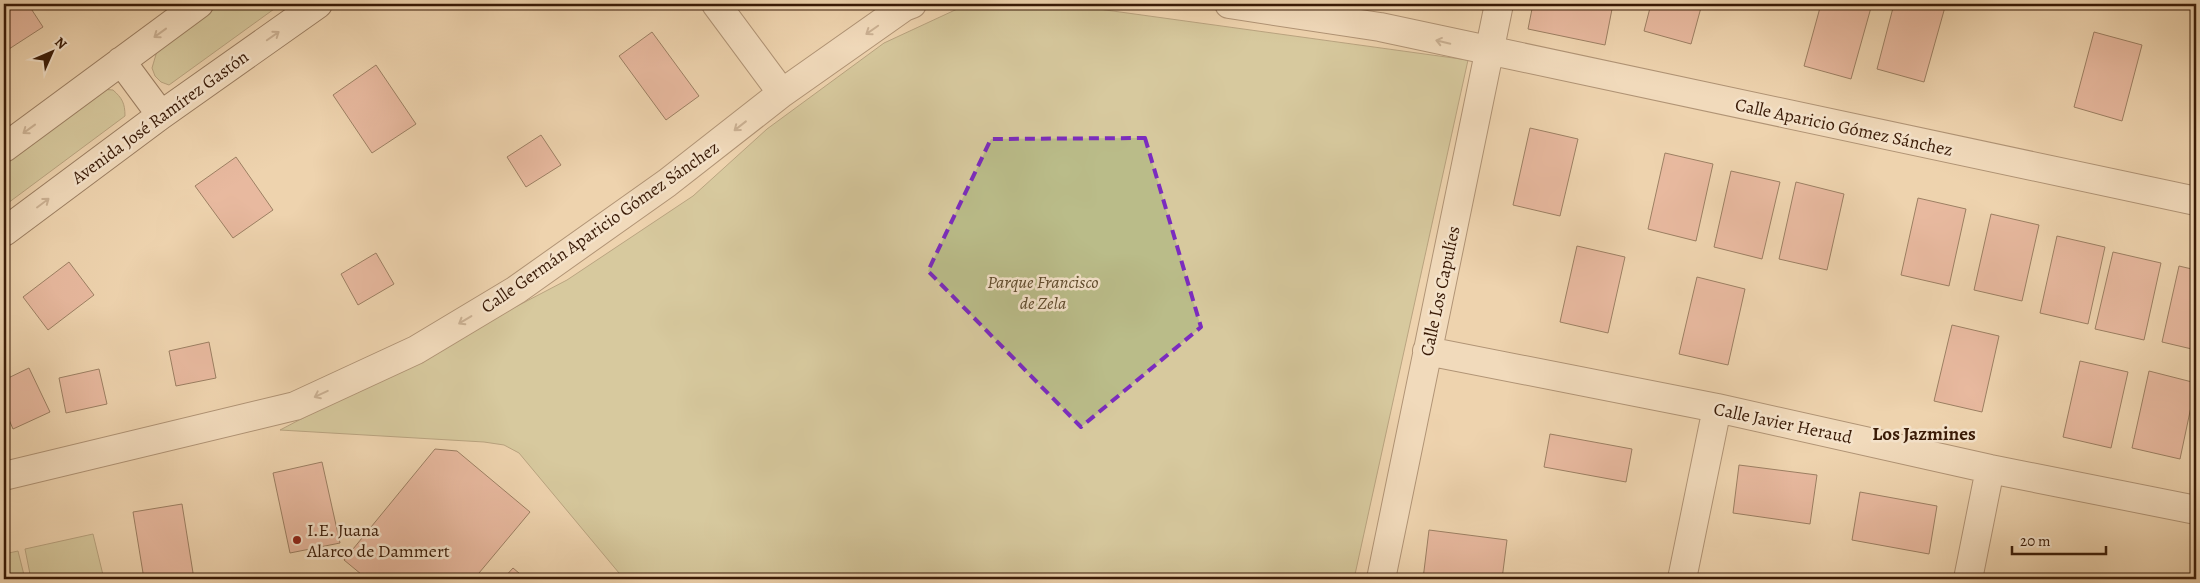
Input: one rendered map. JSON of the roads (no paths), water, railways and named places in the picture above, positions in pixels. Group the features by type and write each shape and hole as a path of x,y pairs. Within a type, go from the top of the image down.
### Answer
{"street":[{"path":"4,148 199,4"},
{"name":"Avenida José Ramírez Gastón","path":"4,232 161,115 318,4"},
{"path":"716,4 782,93"},
{"name":"Calle Germán Aparicio Gómez Sánchez","path":"4,476 295,406 416,350 540,273 667,184 782,93 904,7 912,4"},
{"path":"1229,4 1380,27 1491,52"},
{"name":"Calle Los Capulíes","path":"1382,579 1427,352 1491,52 1499,4"},
{"name":"Calle Aparicio Gómez Sánchez","path":"1491,52 2196,201"},
{"path":"121,61 161,115"},
{"name":"Calle Javier Heraud","path":"1427,352 1718,408 1990,469 2196,510"},
{"path":"1682,579 1718,408"},
{"path":"1968,579 1990,469"}],"place":[{"name":"I.E. Juana Alarco de Dammert","path":"297,540"}],"district":[{"name":"Los Jazmines","path":"1924,433"}],"park label":[{"name":"Parque Francisco de Zela","path":"1043,292"}]}
